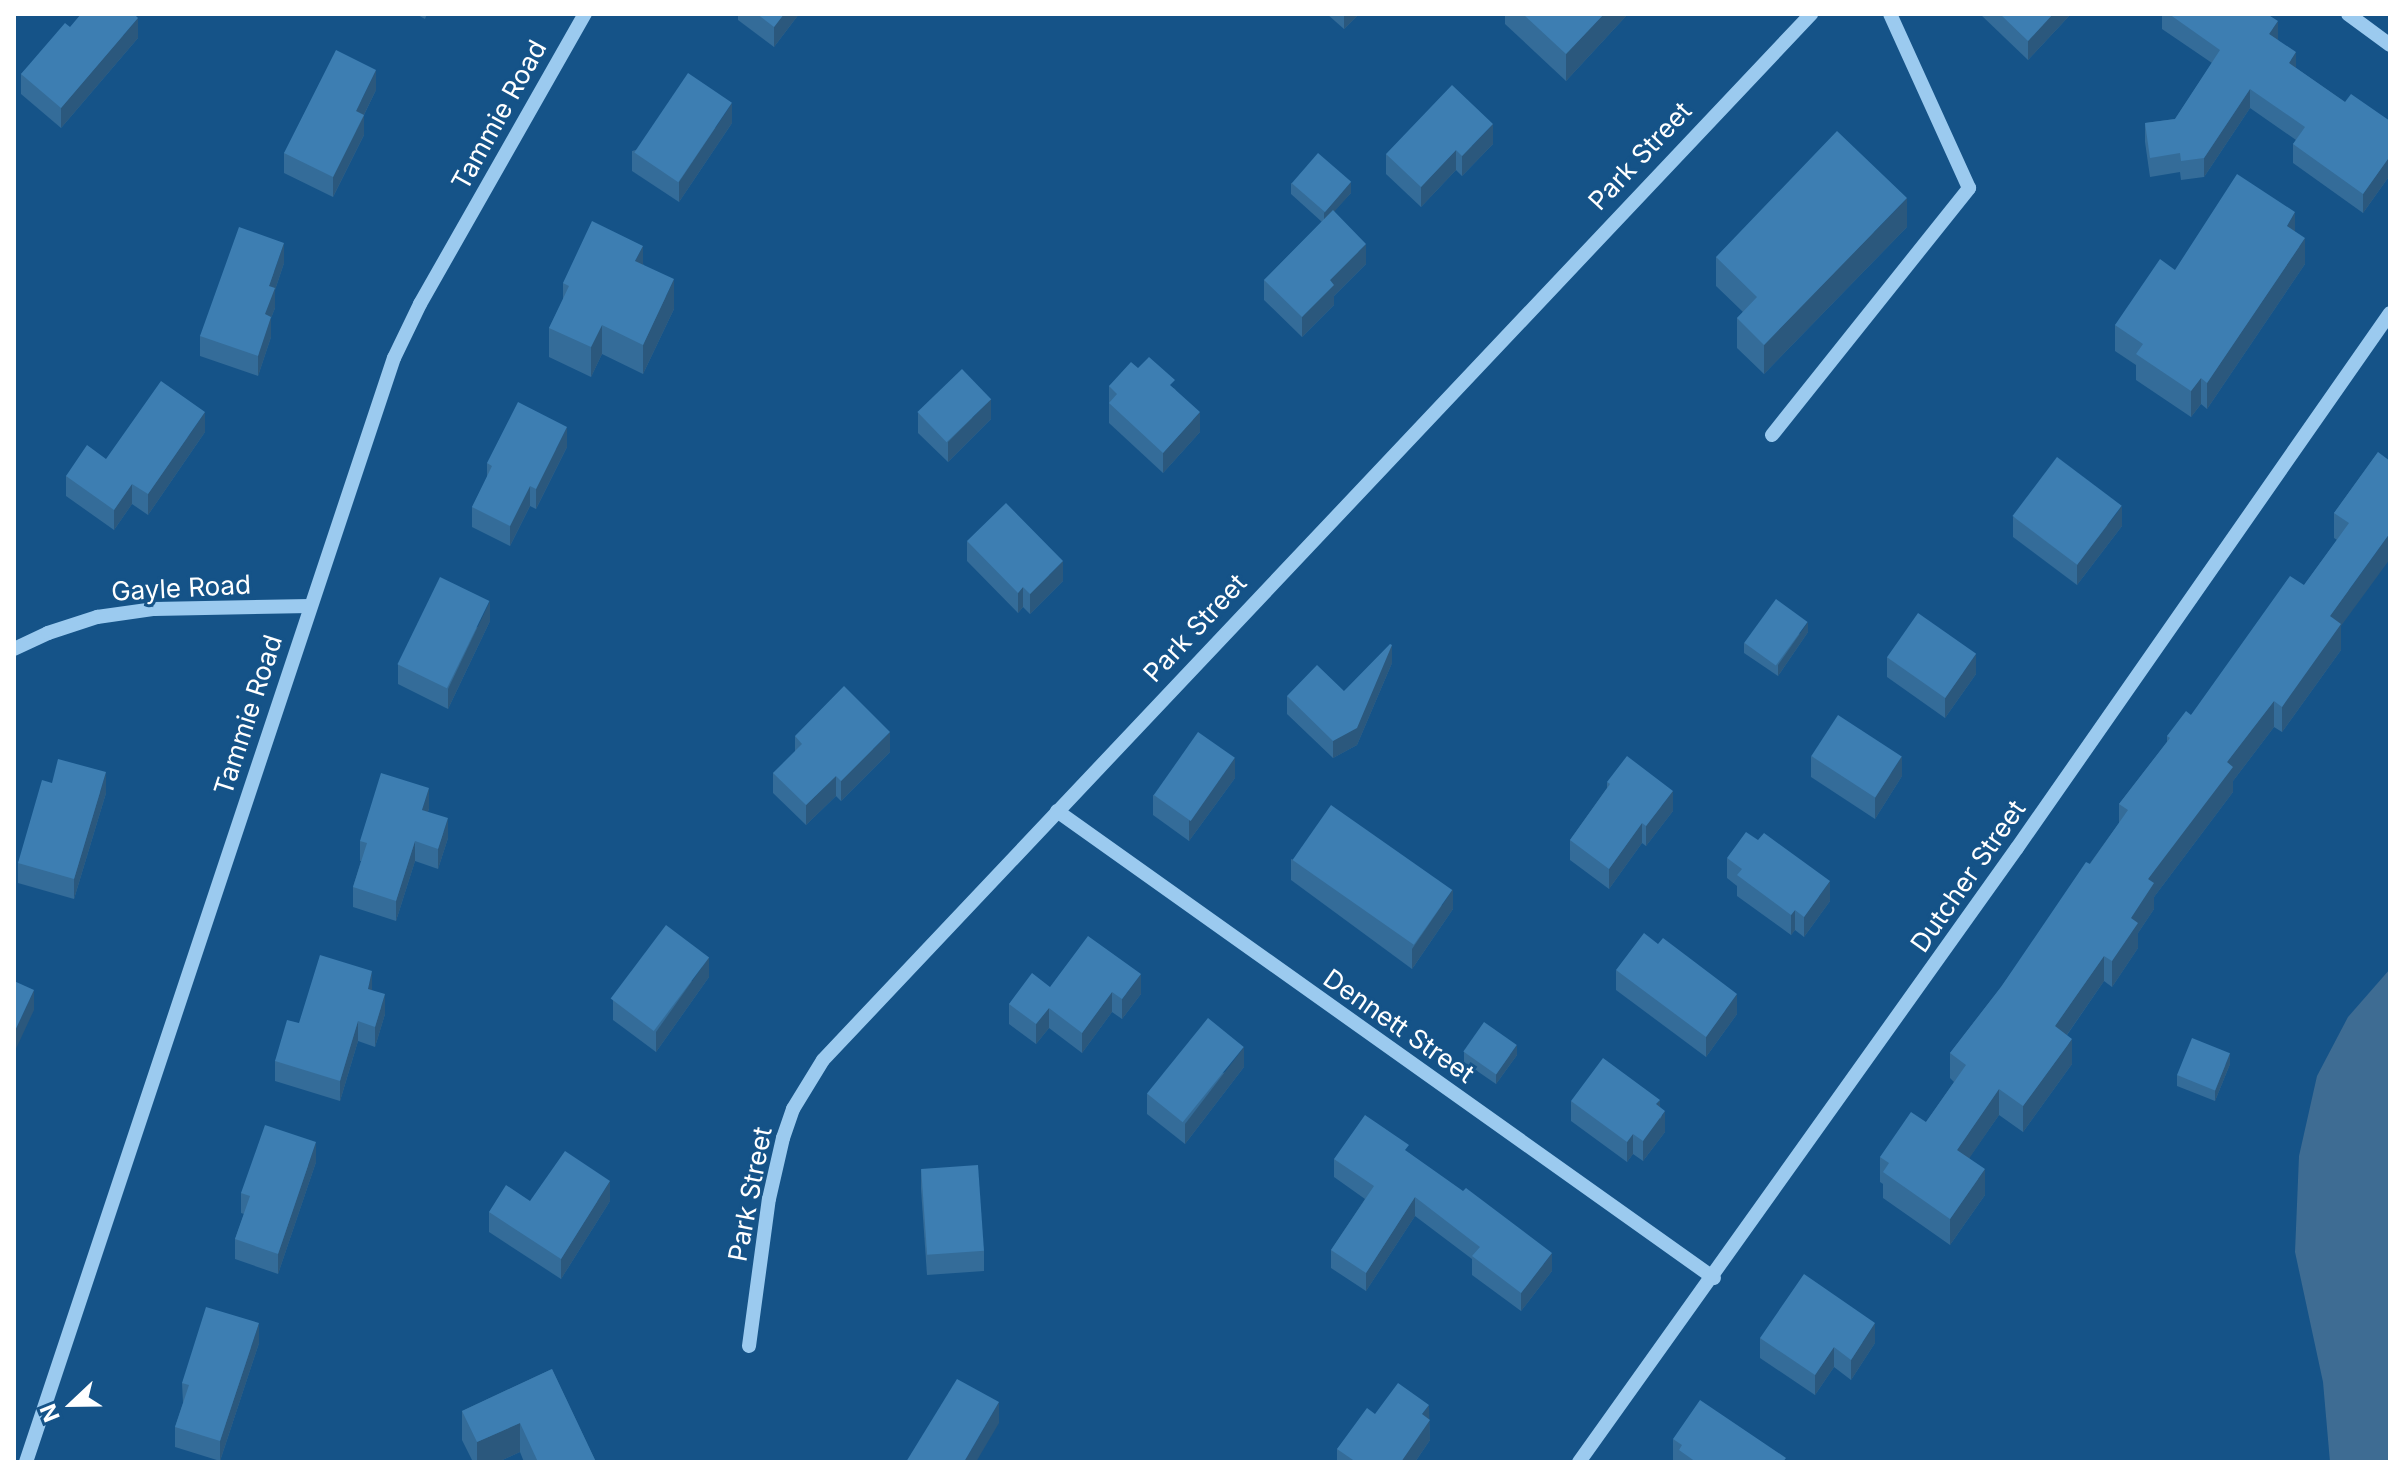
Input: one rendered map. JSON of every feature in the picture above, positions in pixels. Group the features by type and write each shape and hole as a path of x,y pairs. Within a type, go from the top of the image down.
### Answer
{"street":[{"name":"Tammie Road","path":"26,1462 394,358 420,304 585,14"},
{"name":"Park Street","path":"749,1346 776,1169 793,1109 806,1084 841,1037 1811,14"},
{"path":"1772,435 1969,188 1890,14"},
{"path":"2348,14 2390,45"},
{"name":"Dutcher Street","path":"1579,1462 1714,1278 2390,313"},
{"name":"Gayle Road","path":"14,649 48,633 97,617 154,609 310,606"},
{"name":"Dennett Street","path":"1057,811 1714,1278"}],"water":[{"path":"2390,969 2390,1462 2330,1462 2323,1382 2295,1252 2299,1156 2317,1076 2348,1017"}],"building":[{"path":"81,14 134,14 138,18 61,108 21,74 65,23 70,27"},
{"path":"757,14 784,14 774,27"},
{"path":"1523,14 1604,14 1566,54"},
{"path":"2000,14 2053,14 2028,41"},
{"path":"2169,14 2267,14 2278,21 2269,34 2296,52 2289,63 2345,102 2351,94 2390,121 2390,156 2363,194 2293,144 2305,127 2250,89 2204,158 2181,161 2180,153 2150,158 2145,123 2175,119 2220,50"},
{"path":"336,50 376,70 356,111 364,115 333,177 284,153"},
{"path":"688,73 732,103 678,182 634,153"},
{"path":"1452,85 1493,124 1462,156 1456,150 1421,187 1386,154"},
{"path":"1837,131 1907,198 1764,345 1737,318 1757,297 1716,257"},
{"path":"1318,153 1351,182 1325,212 1292,183"},
{"path":"2237,174 2295,212 2287,226 2305,238 2207,383 2201,378 2191,391 2136,354 2143,344 2115,325 2160,259 2175,270"},
{"path":"1333,210 1366,244 1330,280 1334,285 1302,317 1264,280"},
{"path":"592,221 643,246 635,261 674,279 643,345 602,325 591,347 549,328 569,286 563,283"},
{"path":"239,227 284,243 269,286 275,288 265,314 271,317 258,356 200,336"},
{"path":"1149,357 1175,380 1170,385 1200,412 1163,453 1109,403 1117,394 1109,386 1131,362 1138,368"},
{"path":"962,369 991,399 947,442 917,412"},
{"path":"161,381 205,412 148,494 132,484 114,510 66,476 87,445 106,459"},
{"path":"518,402 567,427 536,489 530,486 510,526 472,507 492,466 487,463"},
{"path":"2378,452 2390,461 2390,533 2330,616 2341,624 2282,707 2274,701 2227,762 2233,767 2148,879 2154,883 2131,918 2138,923 2112,961 2104,956 2055,1026 2072,1039 2023,1106 1999,1089 1957,1150 1985,1169 1950,1219 1883,1172 1889,1163 1880,1157 1911,1112 1926,1122 1966,1065 1950,1053 2001,987 2086,862 2090,864 2128,810 2119,804 2170,738 2167,736 2186,711 2191,715 2290,576 2304,585 2349,523 2334,513"},
{"path":"2057,457 2122,506 2077,565 2012,516"},
{"path":"1006,503 1063,561 1030,594 1023,587 1018,593 967,541"},
{"path":"440,577 489,601 447,688 397,664"},
{"path":"1776,599 1808,622 1776,666 1744,643"},
{"path":"1918,613 1976,654 1945,698 1887,657"},
{"path":"1390,644 1357,728 1333,741 1287,696 1317,665 1344,691"},
{"path":"844,686 890,732 841,781 836,776 806,805 773,773 802,744 795,736"},
{"path":"1838,715 1902,756 1875,797 1811,756"},
{"path":"1198,732 1235,758 1191,821 1154,795"},
{"path":"1627,756 1673,791 1646,826 1642,823 1609,869 1570,840"},
{"path":"58,759 106,772 74,879 18,863 42,780 52,783"},
{"path":"381,773 429,788 422,810 448,818 438,849 415,841 396,901 353,887 367,843 360,841"},
{"path":"1331,805 1452,890 1414,945 1293,860"},
{"path":"1746,832 1758,840 1764,833 1830,881 1804,917 1795,910 1791,915 1737,875 1742,869 1727,858"},
{"path":"666,925 709,957 654,1031 611,998"},
{"path":"1644,933 1658,944 1663,938 1737,994 1706,1037 1616,970"},
{"path":"1088,936 1141,974 1122,999 1112,992 1082,1033 1049,1008 1036,1024 1009,1004 1032,973 1050,987"},
{"path":"320,955 372,971 368,989 385,994 375,1027 358,1021 340,1081 275,1061 287,1020 299,1023"},
{"path":"14,981 34,990 14,1033"},
{"path":"1208,1018 1244,1047 1183,1122 1147,1093"},
{"path":"1484,1022 1517,1045 1496,1074 1463,1051"},
{"path":"2192,1038 2230,1053 2215,1090 2177,1075"},
{"path":"1603,1058 1660,1100 1656,1104 1665,1111 1643,1141 1633,1134 1627,1142 1571,1101"},
{"path":"1365,1115 1409,1145 1405,1150 1463,1191 1466,1188 1552,1253 1521,1293 1472,1256 1480,1247 1415,1197 1366,1273 1331,1250 1374,1186 1334,1159"},
{"path":"265,1125 316,1142 278,1254 235,1239 250,1196 241,1193"},
{"path":"565,1151 610,1181 561,1259 489,1212 506,1185 530,1201"},
{"path":"978,1165 984,1251 927,1255 921,1169"},
{"path":"1804,1274 1875,1323 1851,1360 1834,1347 1815,1375 1760,1338"},
{"path":"206,1307 259,1323 220,1441 175,1427 189,1385 182,1383"},
{"path":"552,1369 596,1462 538,1462 520,1423 477,1442 462,1411"},
{"path":"957,1379 999,1402 964,1462 906,1462"},
{"path":"1398,1383 1429,1405 1422,1414 1430,1420 1401,1462 1356,1462 1337,1449 1367,1408 1375,1414"},
{"path":"1700,1400 1786,1458 1783,1462 1696,1462 1679,1450 1682,1445 1673,1439"}]}
